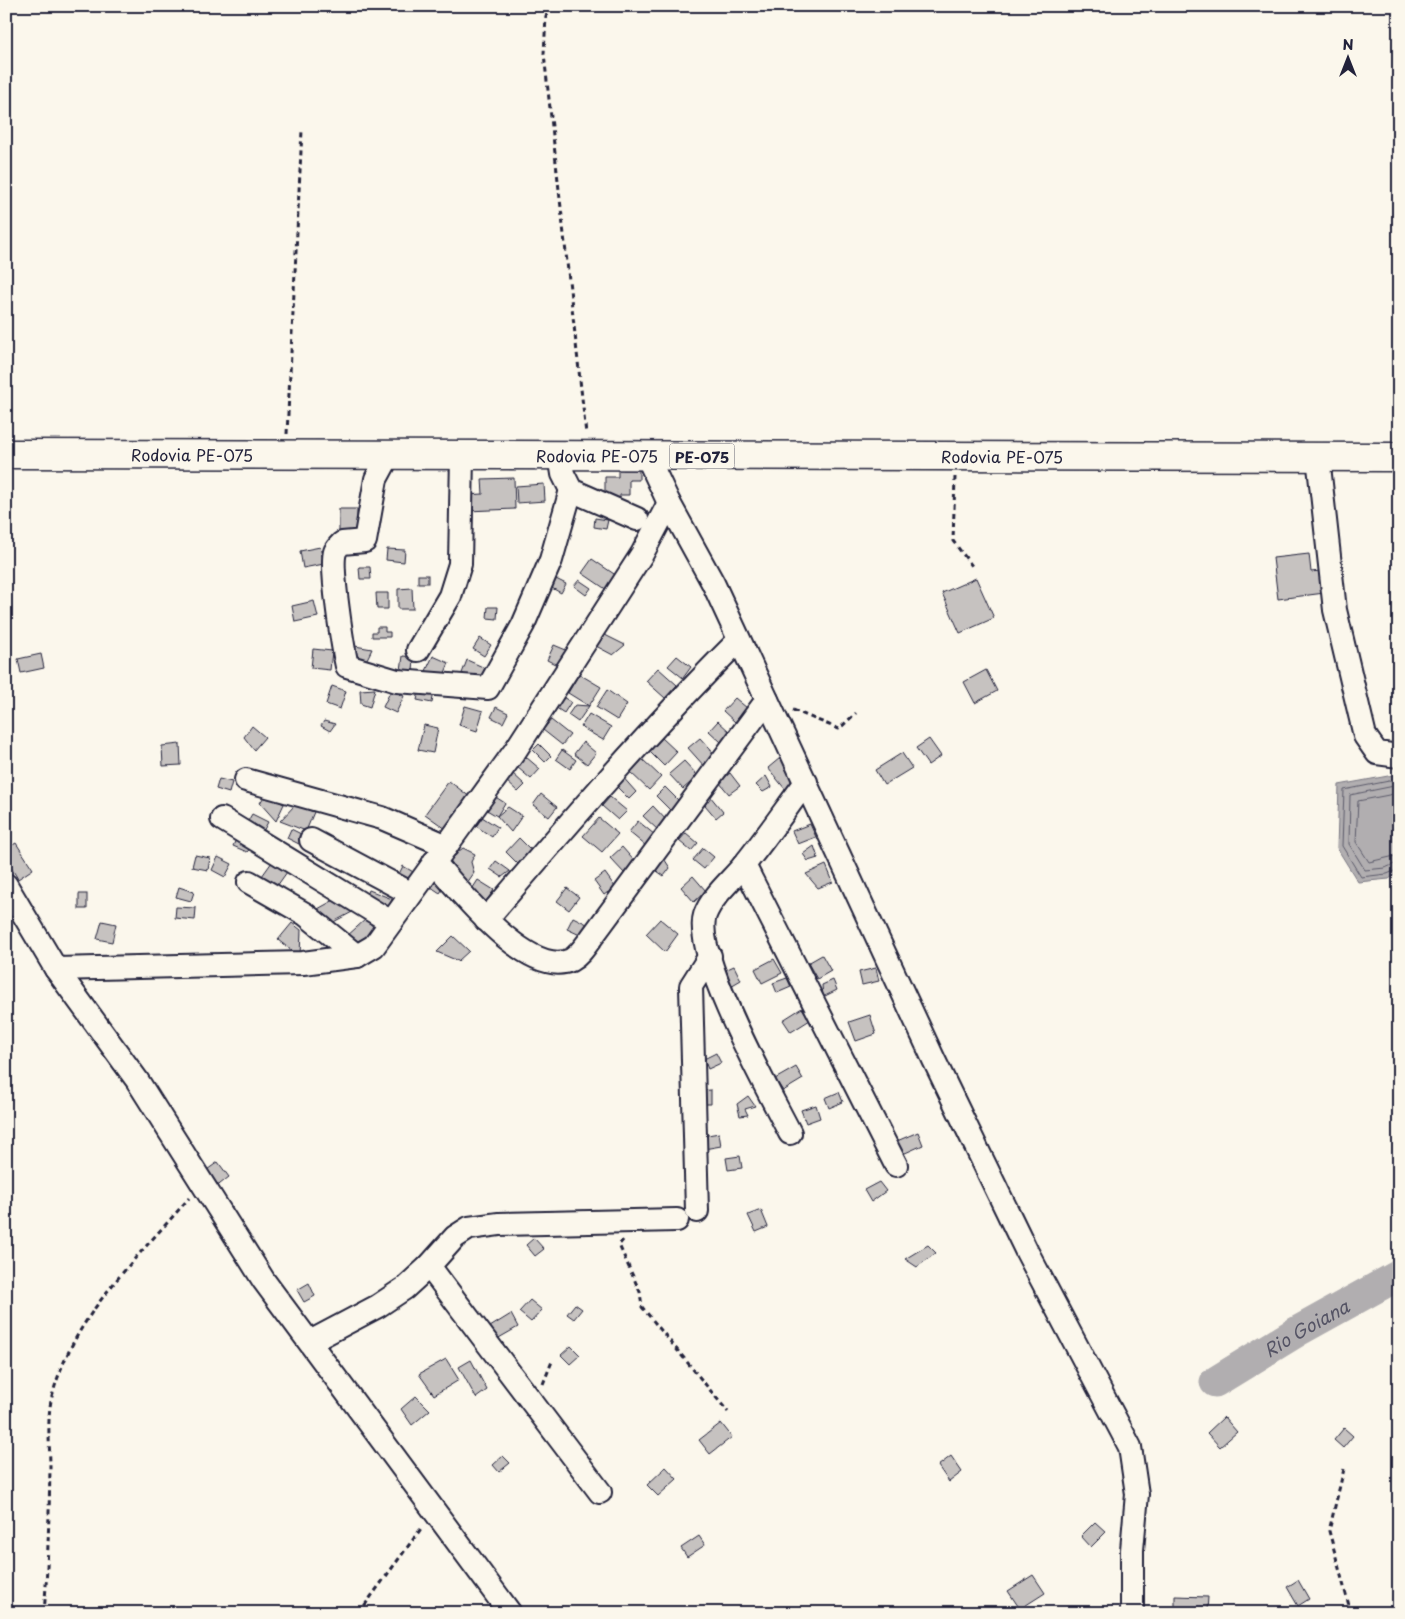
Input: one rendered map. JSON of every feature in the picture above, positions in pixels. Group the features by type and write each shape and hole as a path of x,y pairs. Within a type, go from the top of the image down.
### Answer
{"main road":[{"name":"Rodovia PE-075","path":"6,454 1399,457"}],"street":[{"path":"389,455 376,479 365,541 342,542 335,552 335,580 342,645 347,666 397,681 488,688 522,625 551,560 571,490"},
{"path":"418,650 450,596 460,564 462,455"},
{"path":"560,455 563,474 571,490 637,520"},
{"path":"647,456 669,503 713,583 738,641 806,782 934,1060 1002,1200 1130,1447 1137,1494 1132,1550 1132,1613"},
{"path":"1318,457 1335,610 1365,736 1377,753 1399,756"},
{"path":"56,969 302,964 357,956 374,946 410,893 515,751 642,554 669,503"},
{"path":"486,920 596,791 686,693 738,641"},
{"path":"246,780 382,818 440,854 486,920 526,954 545,962 569,961 577,956 767,700"},
{"path":"790,1133 735,1026 710,956 703,923 710,904 744,865 806,782"},
{"path":"222,819 391,922"},
{"path":"311,840 410,893"},
{"path":"744,865 896,1164"},
{"path":"249,882 304,914 357,956"},
{"path":"6,886 56,969 137,1080 264,1281 435,1509 510,1613"},
{"path":"310,1342 378,1306 405,1288 429,1266 455,1237 475,1226 636,1221 687,1216 691,986 710,956"},
{"path":"429,1266 600,1492"}],"path":[{"path":"551,6 546,16 544,54 588,455"},
{"path":"286,454 302,130"},
{"path":"956,456 953,540 972,566"},
{"path":"767,700 839,729 856,713"},
{"path":"44,1613 49,1548 52,1394 63,1364 81,1327 115,1280 202,1183"},
{"path":"636,1221 619,1245 640,1292 642,1307 728,1412"},
{"path":"1344,1469 1329,1531 1351,1613"},
{"path":"359,1613 435,1509"}],"water":[{"path":"1399,774 1399,872 1389,879 1358,882 1337,848 1339,785"}],"building":[{"path":"618,467 623,467 623,470 639,470 639,480 629,480 629,495 620,495 620,498 613,499 613,495 605,495 605,477 618,477"},
{"path":"514,478 515,509 467,511 467,495 483,494 482,479"},
{"path":"544,484 545,501 517,503 516,486"},
{"path":"339,509 357,509 357,534 339,534"},
{"path":"595,518 608,520 606,529 594,527"},
{"path":"320,547 324,564 303,568 300,551"},
{"path":"387,549 405,550 404,562 386,560"},
{"path":"1309,554 1311,572 1330,570 1332,592 1278,599 1273,558"},
{"path":"592,559 617,576 607,590 582,573"},
{"path":"359,567 370,567 371,579 360,579"},
{"path":"418,575 428,575 428,583 418,583"},
{"path":"554,578 566,584 561,593 550,587"},
{"path":"976,578 994,618 960,633 942,593"},
{"path":"579,580 591,588 586,595 574,586"},
{"path":"412,588 413,609 398,609 398,589"},
{"path":"376,593 388,593 388,609 377,609"},
{"path":"314,601 318,617 295,622 292,606"},
{"path":"488,607 498,607 497,619 487,618"},
{"path":"377,627 385,627 385,632 390,632 390,637 372,637 372,632 377,632"},
{"path":"603,634 625,645 613,655 596,646"},
{"path":"480,638 491,645 484,656 473,649"},
{"path":"554,645 566,650 559,666 547,660"},
{"path":"355,646 372,649 364,665 349,658"},
{"path":"313,649 332,651 330,670 311,668"},
{"path":"41,654 44,668 21,673 18,659"},
{"path":"403,656 414,657 413,672 401,670"},
{"path":"433,656 449,663 442,680 425,673"},
{"path":"677,656 691,667 683,678 668,666"},
{"path":"467,660 485,668 481,677 461,676"},
{"path":"658,668 677,685 665,698 646,681"},
{"path":"986,670 997,691 975,703 964,682"},
{"path":"579,674 601,687 589,706 568,693"},
{"path":"332,686 346,691 340,709 326,704"},
{"path":"420,688 434,691 432,703 417,700"},
{"path":"375,689 370,707 361,704 360,690"},
{"path":"391,690 404,696 396,713 383,707"},
{"path":"607,690 627,704 617,720 596,707"},
{"path":"561,696 571,702 564,713 555,707"},
{"path":"735,698 747,708 735,722 723,711"},
{"path":"575,705 589,706 578,722 568,715"},
{"path":"465,706 483,711 477,731 459,725"},
{"path":"496,707 508,713 503,723 491,717"},
{"path":"589,714 611,727 603,740 581,727"},
{"path":"551,720 570,735 562,745 543,730"},
{"path":"324,721 335,724 330,731 321,726"},
{"path":"718,721 730,732 721,742 709,731"},
{"path":"424,725 438,728 433,753 418,750"},
{"path":"252,726 265,737 254,750 244,737"},
{"path":"661,737 677,752 664,766 648,750"},
{"path":"700,738 717,757 705,767 688,748"},
{"path":"929,739 941,756 928,765 916,748"},
{"path":"583,742 596,753 587,764 574,754"},
{"path":"180,744 181,765 163,766 162,746"},
{"path":"539,744 551,756 545,762 533,750"},
{"path":"562,750 576,760 570,769 556,759"},
{"path":"902,753 912,768 884,785 875,770"},
{"path":"526,757 540,769 531,779 517,767"},
{"path":"641,758 661,777 649,790 629,771"},
{"path":"780,758 798,779 785,789 768,768"},
{"path":"684,761 698,776 683,789 669,774"},
{"path":"511,772 525,785 518,792 504,779"},
{"path":"730,773 740,786 729,794 719,782"},
{"path":"621,775 636,792 629,799 616,786"},
{"path":"766,776 772,787 763,792 756,785"},
{"path":"219,779 232,782 229,793 216,789"},
{"path":"449,781 470,797 446,829 425,814"},
{"path":"665,787 679,801 670,810 656,796"},
{"path":"541,794 557,807 549,817 533,805"},
{"path":"265,795 284,804 276,821 260,803"},
{"path":"494,796 505,803 497,816 485,809"},
{"path":"710,796 723,812 716,818 705,805"},
{"path":"610,797 627,811 618,820 602,806"},
{"path":"295,805 314,812 306,831 280,821"},
{"path":"653,806 668,822 659,831 643,816"},
{"path":"508,807 522,816 511,832 497,816"},
{"path":"252,814 268,822 260,837 244,828"},
{"path":"482,817 498,827 492,837 476,826"},
{"path":"599,818 618,834 602,852 583,836"},
{"path":"638,821 655,835 646,846 629,832"},
{"path":"810,824 816,837 798,844 792,831"},
{"path":"291,829 305,836 301,845 287,838"},
{"path":"686,833 698,843 691,851 679,841"},
{"path":"238,835 255,843 247,852 233,846"},
{"path":"519,838 533,852 520,866 506,852"},
{"path":"16,843 33,869 18,879 6,859 6,849"},
{"path":"814,846 818,858 808,861 803,854"},
{"path":"622,847 636,863 625,874 610,858"},
{"path":"463,848 475,854 471,862 474,873 467,883 449,859"},
{"path":"703,848 714,857 704,869 693,860"},
{"path":"195,855 210,858 208,870 192,867"},
{"path":"218,857 232,864 225,877 212,870"},
{"path":"663,857 670,868 664,876 654,869"},
{"path":"496,861 510,871 502,877 490,869"},
{"path":"272,862 287,872 277,886 262,876"},
{"path":"826,865 833,882 818,888 806,874"},
{"path":"403,866 415,873 411,881 398,876"},
{"path":"605,873 615,887 604,895 594,881"},
{"path":"436,875 447,883 440,893 428,885"},
{"path":"693,876 706,891 694,902 681,887"},
{"path":"478,880 494,890 484,904 469,894"},
{"path":"179,887 194,892 191,901 176,897"},
{"path":"567,888 579,897 569,910 557,901"},
{"path":"369,890 392,899 387,912 364,903"},
{"path":"79,894 87,894 87,909 79,909"},
{"path":"336,899 354,911 326,926 316,910"},
{"path":"176,907 196,908 195,920 175,918"},
{"path":"573,917 587,924 582,936 567,929"},
{"path":"366,919 377,931 356,942 347,936"},
{"path":"660,919 678,934 665,952 646,934"},
{"path":"102,921 116,924 112,942 97,939"},
{"path":"292,923 301,930 300,957 278,940"},
{"path":"453,936 469,951 458,961 437,952"},
{"path":"822,955 831,971 817,979 808,963"},
{"path":"774,959 782,973 762,983 755,969"},
{"path":"734,966 741,980 729,987 721,972"},
{"path":"876,968 879,981 862,985 859,972"},
{"path":"787,978 791,987 777,993 773,983"},
{"path":"833,980 837,990 823,997 822,985"},
{"path":"802,1008 810,1020 791,1032 783,1020"},
{"path":"870,1015 876,1034 856,1041 849,1022"},
{"path":"716,1053 721,1063 708,1069 704,1059"},
{"path":"796,1067 803,1079 783,1091 775,1079"},
{"path":"711,1090 711,1104 699,1104 698,1091"},
{"path":"839,1092 843,1102 829,1108 825,1098"},
{"path":"748,1096 755,1106 745,1109 748,1115 740,1116 737,1104"},
{"path":"816,1105 820,1118 806,1123 801,1110"},
{"path":"918,1132 923,1145 903,1154 897,1141"},
{"path":"719,1133 721,1146 704,1149 702,1136"},
{"path":"740,1156 742,1168 728,1170 726,1158"},
{"path":"218,1162 229,1177 215,1188 204,1172"},
{"path":"879,1182 886,1191 871,1202 864,1190"},
{"path":"761,1210 768,1227 756,1232 748,1215"},
{"path":"534,1238 544,1249 535,1256 526,1245"},
{"path":"928,1245 936,1253 917,1267 905,1259"},
{"path":"309,1283 315,1296 304,1302 297,1290"},
{"path":"530,1300 542,1310 531,1322 519,1312"},
{"path":"575,1304 582,1309 574,1319 567,1314"},
{"path":"511,1314 518,1327 497,1339 490,1327"},
{"path":"571,1346 580,1355 570,1364 561,1355"},
{"path":"446,1359 459,1380 434,1395 419,1374"},
{"path":"471,1360 487,1390 476,1398 459,1367"},
{"path":"416,1396 430,1410 412,1425 401,1409"},
{"path":"1224,1417 1237,1432 1220,1447 1207,1433"},
{"path":"721,1423 732,1437 710,1454 699,1440"},
{"path":"1344,1428 1353,1436 1343,1448 1334,1440"},
{"path":"503,1456 510,1463 499,1472 493,1465"},
{"path":"951,1456 962,1472 949,1482 938,1466"},
{"path":"666,1467 677,1479 658,1496 647,1485"},
{"path":"1095,1522 1106,1532 1091,1547 1081,1536"},
{"path":"699,1536 705,1545 687,1557 681,1548"},
{"path":"1033,1575 1045,1593 1020,1609 1008,1591"},
{"path":"1298,1580 1309,1599 1298,1606 1287,1587"},
{"path":"1175,1596 1208,1597 1207,1611 1175,1610"}],"waterway":[{"name":"Rio Goiana","path":"1215,1382 1298,1331 1399,1275"}]}
